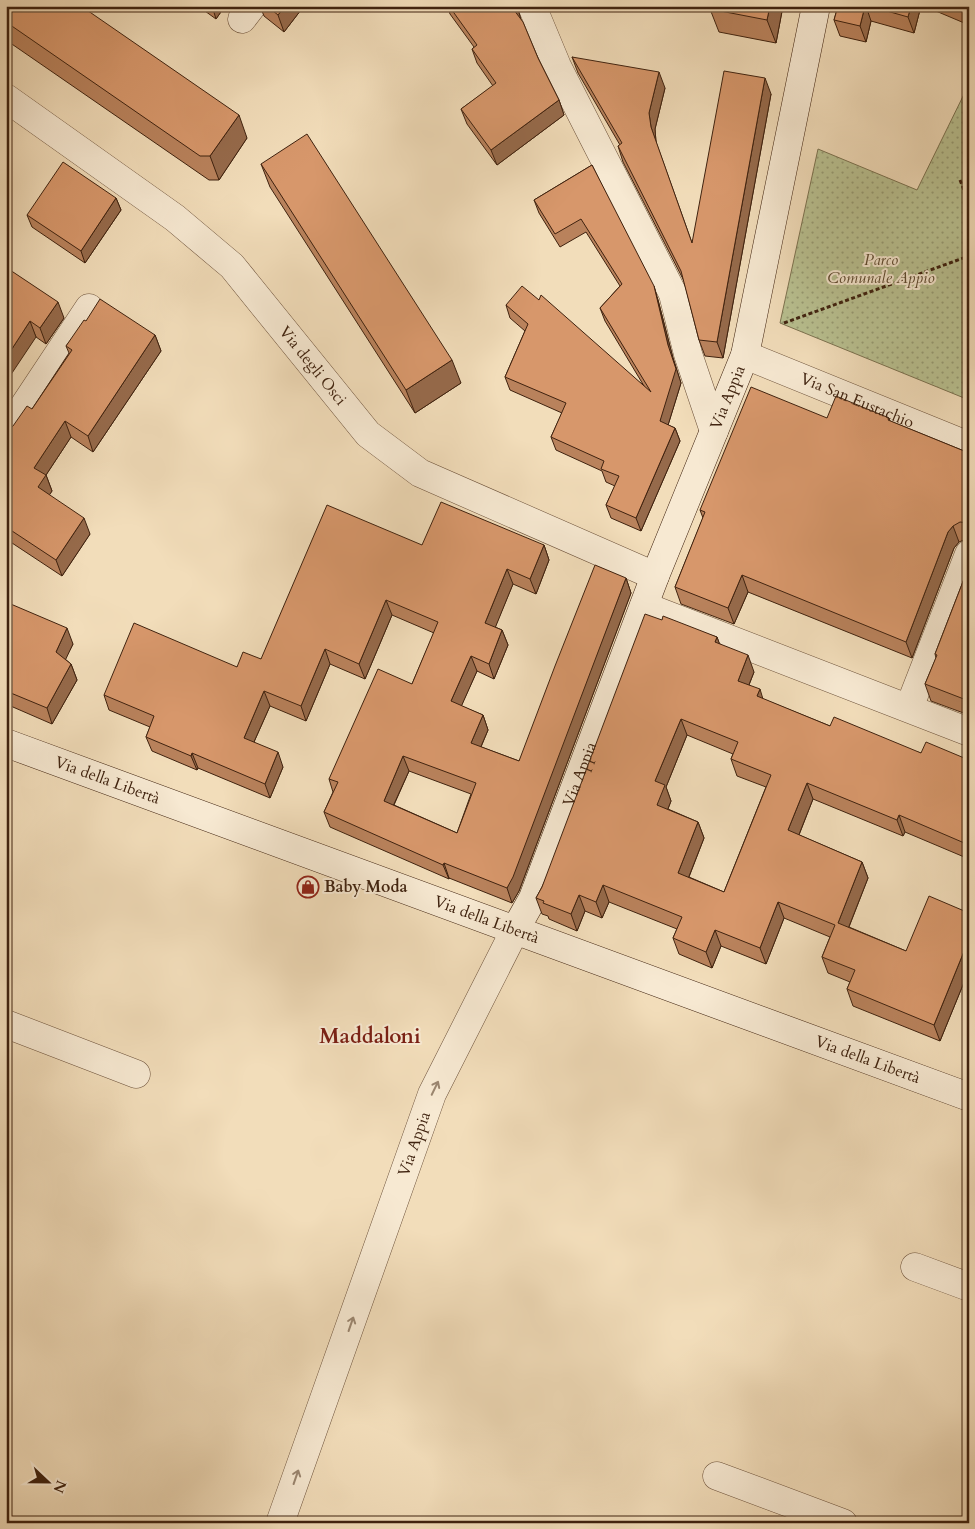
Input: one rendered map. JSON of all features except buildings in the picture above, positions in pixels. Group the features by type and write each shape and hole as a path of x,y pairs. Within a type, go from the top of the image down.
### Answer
{"street":[{"path":"532,6 557,66 673,294 688,354 714,431"},
{"name":"Via Appia","path":"280,1523 432,1094 533,898 655,576 714,431 746,345 816,6"},
{"name":"Via degli Osci","path":"6,98 175,218 232,266 368,434 420,473 655,576"},
{"path":"6,433 89,308"},
{"name":"Via San Eustachio","path":"746,345 969,446"},
{"path":"908,708 969,554"},
{"path":"644,606 969,732"},
{"name":"Via della Libertà","path":"6,743 969,1097"},
{"path":"6,1024 136,1074"},
{"path":"915,1267 969,1287"},
{"path":"718,1476 843,1523"}],"path":[{"path":"960,180 969,203"},
{"path":"746,345 969,256"}],"green space":[{"name":"Parco Comunale Appio","path":"969,84 969,400 780,323 818,149 917,190"}],"place":[{"name":"Baby Moda","path":"308,887"}],"district":[{"name":"Maddaloni","path":"370,1036"}]}
